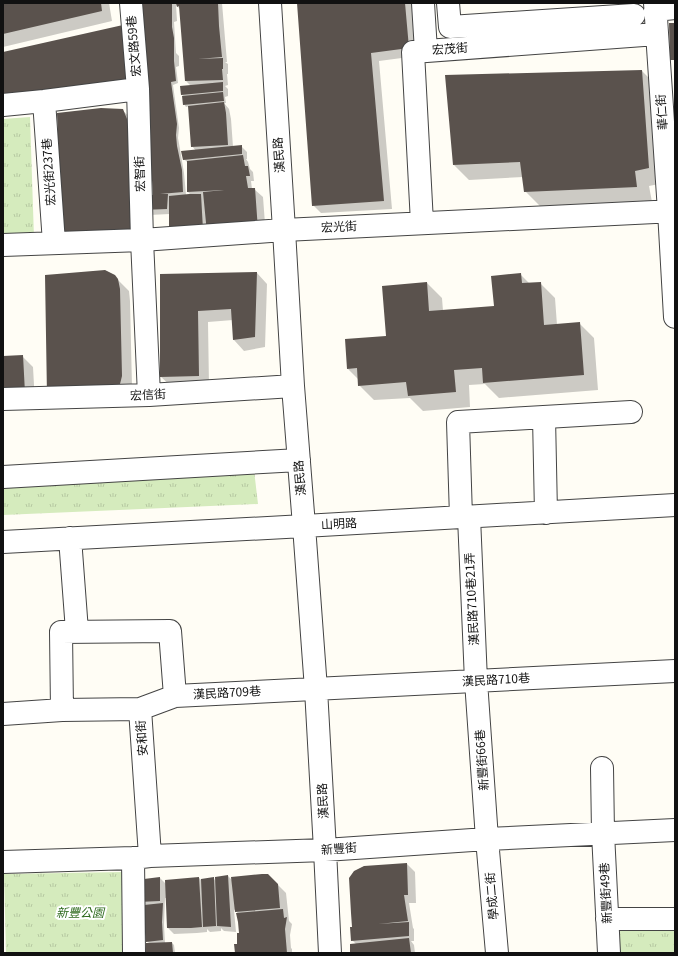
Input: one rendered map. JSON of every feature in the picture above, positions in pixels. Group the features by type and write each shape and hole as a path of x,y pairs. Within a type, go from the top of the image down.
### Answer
{"street":[{"name":"宏文路59巷","path":"131,3 138,89"},
{"name":"漢民路","path":"270,3 293,386 316,689 330,953"},
{"path":"422,3 426,51"},
{"path":"448,3 450,27 634,18"},
{"name":"華仁街","path":"662,7 657,34 667,72 675,317"},
{"name":"宏茂街","path":"422,223 413,52 634,18 657,34"},
{"path":"3,105 138,89"},
{"name":"宏智街","path":"138,89 142,240 149,395"},
{"name":"宏光街237巷","path":"44,101 54,243"},
{"name":"宏光街","path":"3,245 142,240 284,230 672,211"},
{"name":"宏信街","path":"3,399 149,395 293,386"},
{"path":"546,513 544,417 631,412"},
{"name":"漢民路710巷21弄","path":"476,681 458,422 544,417"},
{"path":"3,477 299,460"},
{"name":"山明路","path":"3,542 675,505"},
{"path":"70,538 77,631"},
{"path":"62,710 61,632 170,631 174,696"},
{"name":"漢民路710巷","path":"316,689 675,670"},
{"name":"新豐街66巷","path":"476,681 487,839"},
{"name":"漢民路709巷","path":"140,709 174,696 316,689"},
{"name":"安和街","path":"3,714 62,710 140,709 141,857 134,953"},
{"name":"新豐街49巷","path":"602,768 603,833 609,953"},
{"name":"新豐街","path":"3,862 325,850 487,839 675,830"},
{"name":"學成二街","path":"487,839 497,953"},
{"path":"607,919 675,919"}],"green space":[{"path":"30,117 34,238 3,239 3,119"},
{"path":"254,470 258,504 3,515 3,488"},
{"name":"新豐公園","path":"124,872 125,953 6,953 4,874"},
{"path":"614,923 675,923 675,953 616,953"}],"building":[{"path":"3,3 101,3 102,11 3,34"},
{"path":"140,3 172,3 172,27 176,81 171,82 177,124 176,135 182,170 183,192 160,194 168,194 167,209 142,210 142,195 153,195"},
{"path":"176,3 218,3 222,57 198,59 223,58 223,80 185,81 179,6 177,7"},
{"path":"297,3 405,3 409,48 371,53 384,201 312,206"},
{"path":"669,23 675,23 675,60 670,60"},
{"path":"123,25 128,82 3,97 3,52"},
{"path":"642,70 649,168 635,171 637,187 524,192 520,162 453,165 445,75"},
{"path":"223,82 223,91 181,95 180,86"},
{"path":"223,92 224,101 183,105 182,96"},
{"path":"224,102 228,145 191,147 188,106"},
{"path":"101,108 123,109 129,124 134,223 127,234 62,236 57,113"},
{"path":"242,145 242,154 183,160 181,151"},
{"path":"243,155 245,166 248,166 250,176 246,176 248,188 255,188 258,230 207,233 203,192 224,190 187,192 187,161"},
{"path":"201,194 203,230 169,235 169,196"},
{"path":"105,270 115,275 118,279 120,289 122,376 119,388 47,396 45,275"},
{"path":"257,272 255,337 233,340 231,309 198,311 199,376 160,377 160,274"},
{"path":"521,273 522,283 541,282 544,325 580,322 584,375 483,383 482,368 454,370 456,392 408,396 406,382 358,386 357,368 347,369 345,339 386,336 382,286 427,282 429,311 494,306 491,276"},
{"path":"23,355 25,393 3,392 3,356"},
{"path":"407,863 408,895 404,895 408,921 378,924 409,922 409,936 351,941 350,927 352,927 349,878 354,871 364,866"},
{"path":"268,874 278,884 280,908 235,912 231,877"},
{"path":"228,875 231,927 217,926 215,877"},
{"path":"160,877 160,901 138,902 144,879"},
{"path":"199,877 202,927 167,928 165,880"},
{"path":"214,877 216,926 203,927 201,879"},
{"path":"163,903 163,940 146,942 144,905"},
{"path":"283,909 284,918 287,917 285,929 287,953 235,953 234,944 237,944 237,933 239,933 236,913"},
{"path":"409,938 411,953 350,953 350,944"},
{"path":"172,942 173,953 146,953 146,943"}]}
